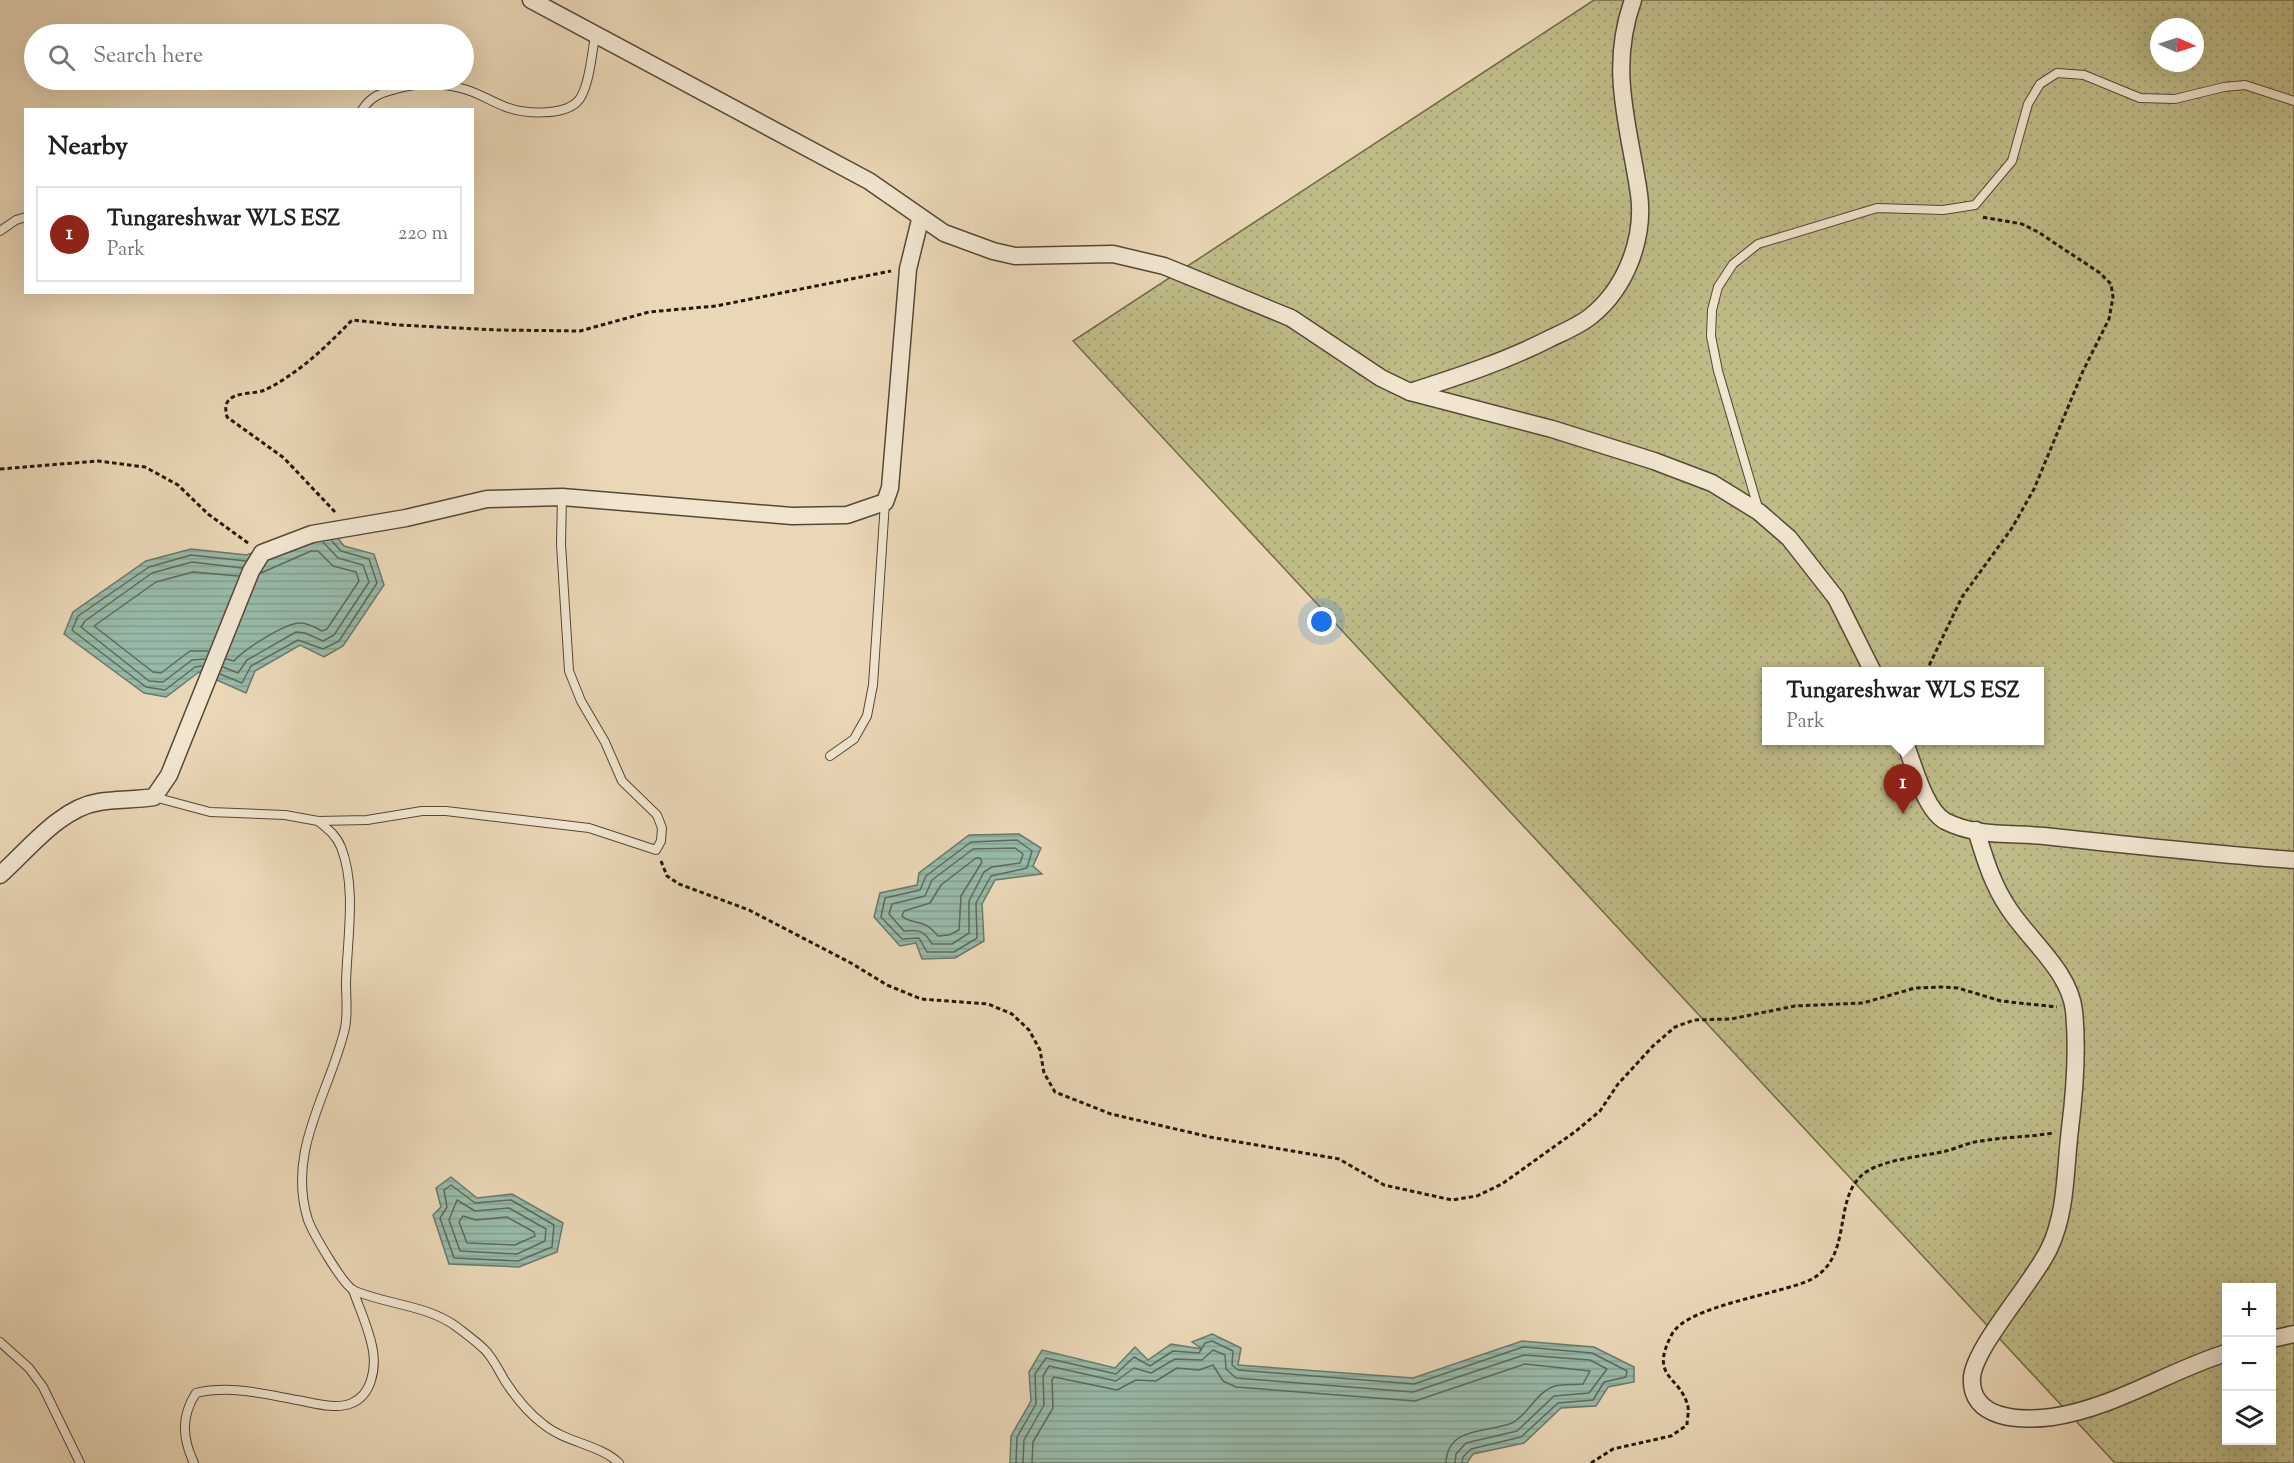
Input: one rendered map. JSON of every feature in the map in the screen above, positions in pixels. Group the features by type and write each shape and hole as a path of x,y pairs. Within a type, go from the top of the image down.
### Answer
{"street":[{"path":"531,0 869,181 920,220 944,233 1004,254 1113,254 1164,266 1291,318 1381,378 1410,392 1475,408 1654,460 1712,483 1759,512 1789,538 1836,598 1870,667"},
{"path":"1410,392 1505,361 1591,316 1616,288 1630,264 1638,238 1640,196 1623,112 1621,62 1633,0"},
{"path":"0,876 55,825 78,808 99,802 154,797 169,775 251,571 262,554 312,534 406,518 487,499 562,497 792,516 847,515 885,502 890,488 908,269 920,220"},
{"path":"1906,745 1928,801 1935,812 1945,820 1976,830 1993,835 2030,835 2208,854 2294,860"},
{"path":"1976,830 1992,881 2029,938 2058,971 2070,991 2074,1009 2075,1096 2062,1208 2050,1248 1982,1351 1972,1376 1979,1403 1994,1414 2017,1419 2052,1417 2098,1405 2222,1355"},
{"path":"2276,1338 2294,1334"}],"lane":[{"path":"467,90 508,108 529,111 567,108 578,101 584,92 595,36"},
{"path":"1759,512 1711,336 1712,310 1718,287 1734,264 1758,244 1877,208 1943,210 1975,205 2012,161 2028,104 2040,84 2057,73 2084,75 2140,98 2175,99 2224,87 2245,85 2294,101"},
{"path":"364,108 378,94 392,90"},
{"path":"0,231 16,220 24,218"},
{"path":"154,797 210,812 285,815 318,821 367,820 422,811 446,811 589,828 656,850 661,841 663,828 657,815 622,781 605,742 581,701 570,671 561,544 562,497"},
{"path":"830,756 854,739 867,716 873,686 885,502"},
{"path":"194,1463 183,1435 186,1407 196,1393 213,1389 254,1392 332,1406 352,1403 366,1392 374,1374 374,1352 353,1290 335,1267 308,1220 302,1176 305,1141 316,1108 329,1083 346,1026 348,885 342,850 334,834 318,821"},
{"path":"353,1290 428,1312 455,1326 486,1351 519,1403 545,1426 574,1442 609,1454 619,1463"},
{"path":"0,1342 29,1368 43,1387 81,1463"}],"path":[{"path":"1928,667 1962,597 2012,528 2034,489 2083,371 2109,319 2113,297 2111,284 2100,273 2038,232 2022,224 1978,216"},
{"path":"349,528 284,458 227,417 225,408 229,400 235,396 264,390 311,360 352,320 498,330 580,331 649,312 716,306 872,273 908,269"},
{"path":"0,469 98,461 145,467 178,485 208,514 262,554"},
{"path":"656,850 667,876 679,884 749,910 851,963 887,985 921,999 988,1004 1012,1014 1029,1030 1035,1040 1040,1050 1044,1073 1056,1092 1111,1114 1274,1150 1316,1153 1339,1159 1384,1185 1452,1200 1477,1196 1502,1184 1576,1131 1600,1111 1618,1083 1653,1046 1675,1027 1694,1020 1731,1019 1795,1006 1863,1003 1915,988 1941,987 1958,988 2001,1001 2074,1009"},
{"path":"1591,1463 1613,1449 1671,1436 1687,1425 1688,1408 1683,1396 1666,1375 1663,1355 1674,1332 1693,1317 1811,1279 1832,1260 1841,1235 1849,1194 1860,1176 1882,1165 1980,1141 2070,1130"}],"shaded area":[{"path":"1594,0 2294,0 2294,1463 2115,1463 1073,341"}],"water":[{"path":"307,528 330,528 344,546 374,554 384,585 343,646 324,657 300,645 255,671 246,693 199,672 166,697 144,693 64,634 73,612 146,561 191,549 247,555"},
{"path":"1019,834 1041,848 1033,866 1042,874 995,880 982,904 984,941 955,958 922,959 916,943 900,946 874,917 880,893 917,885 919,873 969,835"},
{"path":"451,1177 477,1198 512,1194 563,1223 557,1252 519,1267 449,1264 433,1215 441,1207 436,1188"},
{"path":"1212,1334 1241,1348 1238,1365 1413,1378 1522,1341 1594,1347 1634,1367 1634,1382 1608,1387 1596,1406 1561,1408 1524,1443 1473,1454 1467,1463 1010,1463 1011,1436 1031,1401 1029,1372 1042,1350 1115,1368 1135,1347 1148,1360 1171,1344 1202,1349 1192,1342"}],"place":[{"name":"Tungareshwar WLS ESZ","path":"1903,814"}]}
